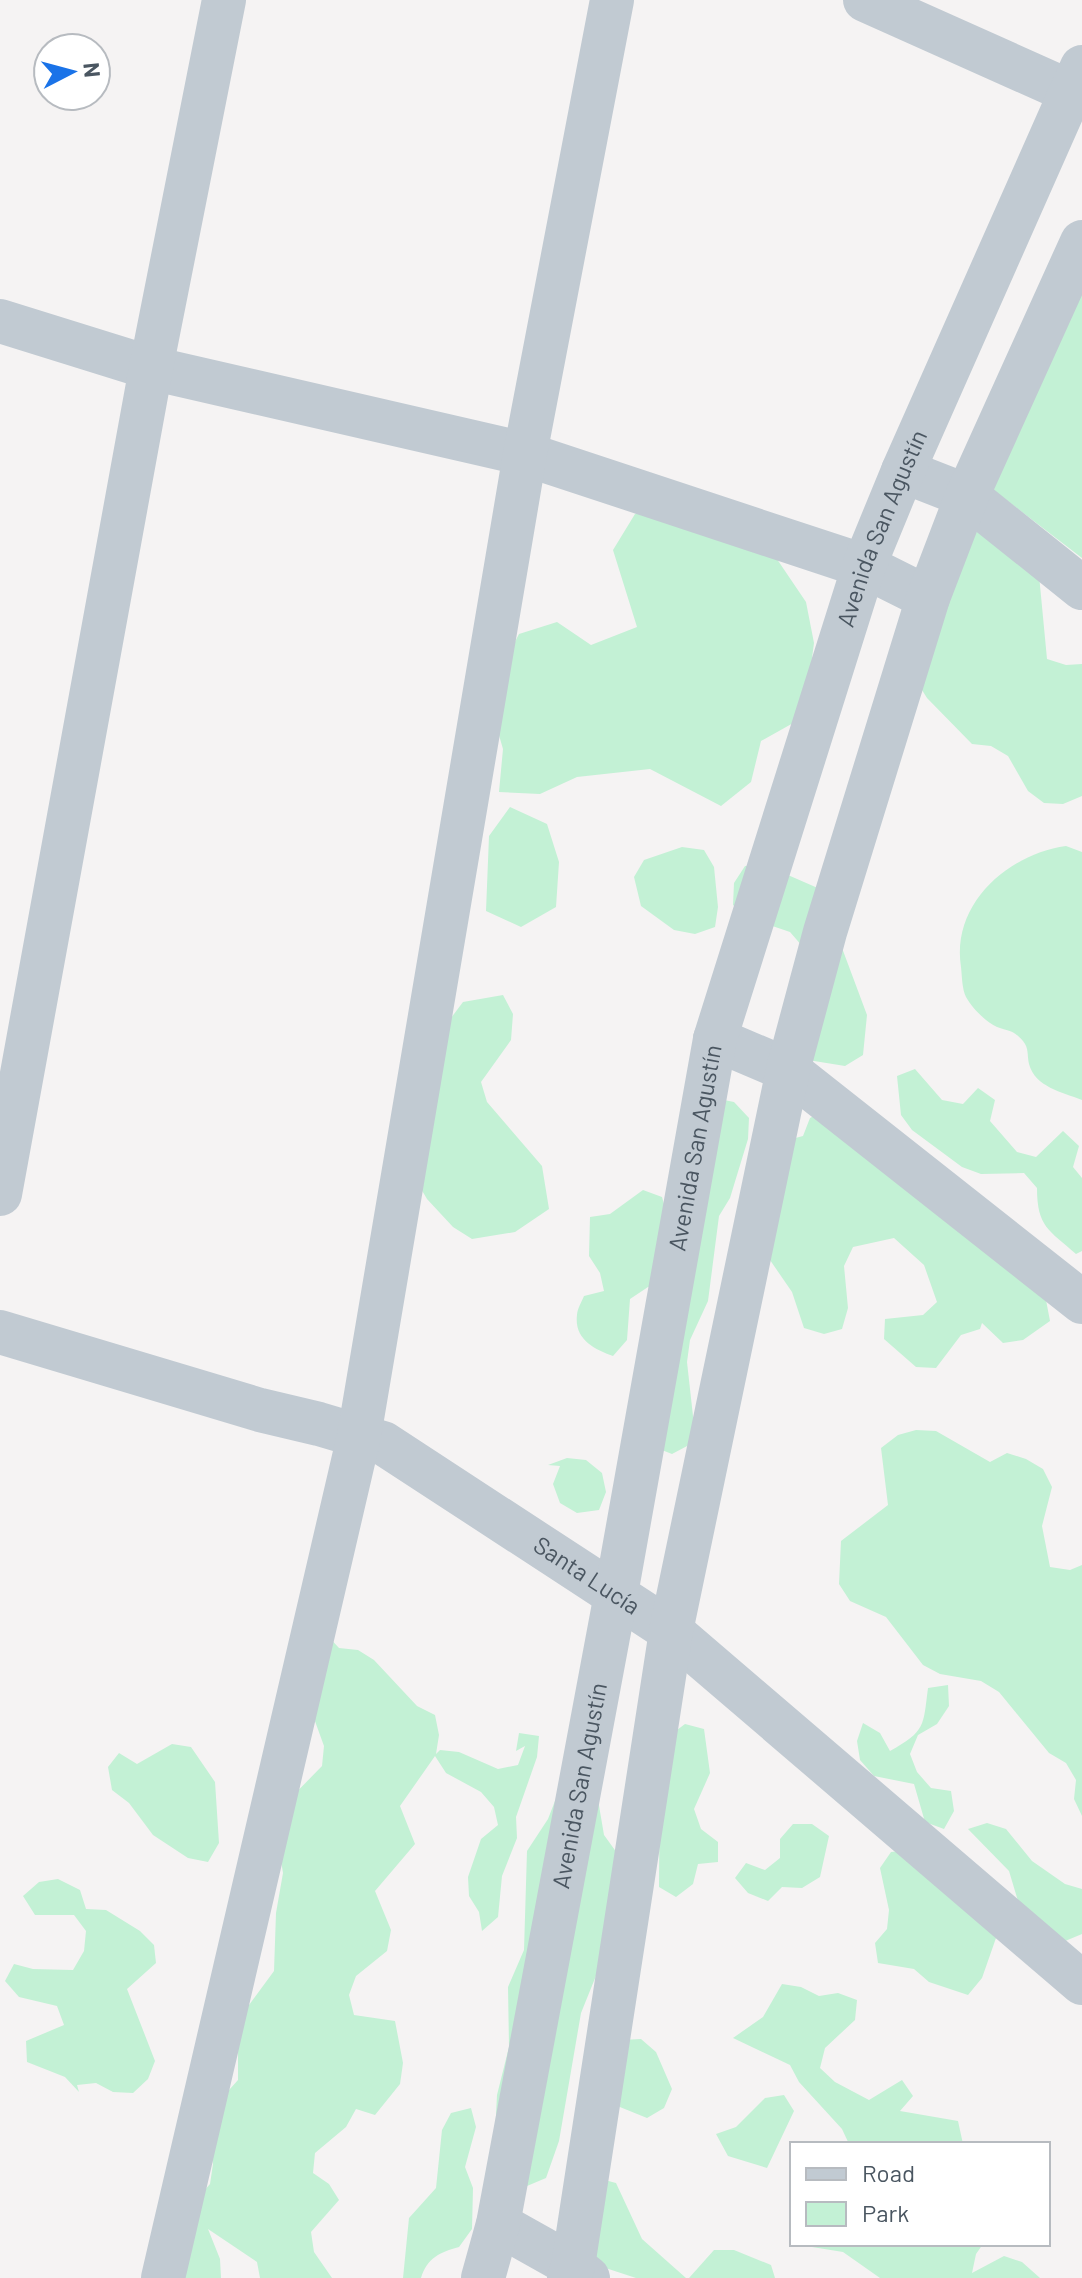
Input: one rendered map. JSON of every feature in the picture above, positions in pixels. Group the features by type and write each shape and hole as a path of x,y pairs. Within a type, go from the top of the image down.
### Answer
{"street":[{"path":"0,1194 151,368 224,0"},
{"path":"163,2278 359,1436 525,454 612,0"},
{"path":"865,0 1078,85"},
{"name":"Avenida San Agustín","path":"483,2278 498,2224 616,1594 715,1039 864,566 903,471 1078,85"},
{"path":"498,2224 577,2274 671,1631 788,1070 825,932 928,598 967,496 1082,242"},
{"path":"0,321 151,368 525,454 864,566 928,598"},
{"path":"903,471 967,496 1082,588"},
{"path":"715,1039 788,1070 1082,1302"},
{"name":"Santa Lucía","path":"0,1332 260,1410 383,1443 671,1631 1082,1983"}],"green space":[{"path":"1082,258 1082,558 992,489"},
{"path":"677,507 760,534 806,602 814,643 810,673 795,722 761,741 751,782 721,806 650,769 577,777 540,794 499,792 503,749 492,711 500,671 519,634 557,622 591,645 637,627 613,550 635,514"},
{"path":"967,510 1039,575 1047,659 1066,665 1082,664 1082,796 1063,804 1044,803 1028,791 1008,756 991,746 972,744 927,698 917,682"},
{"path":"510,807 547,824 559,862 556,907 521,927 486,911 489,836"},
{"path":"1066,846 1082,852 1082,1100 1050,1088 1037,1078 1032,1072 1023,1041 988,1022 966,997 961,967 960,944 965,923 988,886 1024,859"},
{"path":"682,847 704,850 714,867 718,907 715,927 695,934 674,930 641,906 634,877 644,860"},
{"path":"765,865 820,889 867,1015 863,1055 845,1066 808,1060 803,947 790,932 749,918 733,905 734,883 745,866"},
{"path":"503,995 513,1014 511,1040 481,1082 487,1102 542,1166 549,1209 515,1232 472,1239 453,1227 427,1199 406,1163 451,1018 463,1002"},
{"path":"915,1069 942,1100 963,1104 978,1088 995,1100 990,1121 1017,1152 1036,1157 1063,1131 1079,1146 1073,1167 1082,1178 1082,1251 1076,1254 1046,1227 1039,1211 1037,1188 1024,1173 981,1174 962,1167 912,1130 901,1115 897,1076"},
{"path":"714,1098 734,1102 749,1118 748,1139 730,1198 719,1216 708,1301 690,1340 687,1362 694,1425 689,1445 672,1454 654,1447 667,1285 648,1287 630,1299 627,1340 613,1356 592,1346 582,1337 577,1313 584,1296 604,1291 600,1273 589,1256 590,1217 610,1214 643,1190 662,1197 668,1218"},
{"path":"829,1108 1046,1300 1050,1321 1023,1340 1003,1343 982,1323 980,1329 961,1335 936,1368 916,1367 884,1339 885,1319 923,1315 937,1302 924,1265 894,1238 853,1247 844,1266 848,1308 842,1329 824,1334 804,1328 792,1292 770,1260 765,1146 803,1136 810,1118"},
{"path":"916,1430 936,1431 990,1462 1007,1453 1026,1459 1043,1469 1052,1487 1042,1526 1050,1567 1070,1570 1082,1565 1082,1816 1074,1799 1076,1780 1066,1763 1049,1753 999,1692 981,1681 940,1674 923,1665 886,1617 850,1601 839,1584 841,1541 888,1505 881,1448 898,1435"},
{"path":"567,1458 586,1460 602,1473 606,1492 599,1510 577,1513 560,1503 553,1484 560,1466 548,1465"},
{"path":"325,1633 339,1648 358,1650 374,1660 417,1706 435,1715 439,1735 436,1754 440,1750 459,1752 498,1769 518,1765 525,1746 516,1751 519,1733 539,1736 537,1757 516,1817 517,1838 502,1876 498,1917 482,1931 479,1912 469,1896 468,1877 481,1839 498,1825 494,1807 481,1792 446,1773 435,1756 400,1806 415,1844 375,1891 391,1930 387,1951 356,1976 349,1995 354,2015 395,2021 403,2063 400,2084 375,2115 356,2109 346,2127 315,2153 313,2173 329,2184 339,2200 311,2232 314,2252 332,2278 260,2278 257,2262 208,2229 220,2259 221,2278 174,2278 196,2200 210,2184 213,2164 206,2125 213,2108 238,2080 238,2020 274,1971 276,1913 283,1873 276,1830 279,1810 322,1766 324,1746 295,1666"},
{"path":"948,1685 949,1706 937,1724 918,1735 910,1754 917,1772 931,1788 951,1791 954,1811 944,1829 925,1822 914,1784 874,1776 860,1760 857,1741 863,1723 880,1733 890,1751 902,1744 921,1726 928,1688"},
{"path":"685,1724 704,1729 710,1773 694,1809 701,1829 718,1842 718,1862 698,1864 693,1884 676,1897 659,1887 660,1753 669,1736"},
{"path":"172,1744 191,1747 215,1782 219,1843 208,1862 188,1858 153,1835 129,1803 112,1790 108,1767 119,1753 137,1764"},
{"path":"567,1786 597,1794 604,1835 617,1853 604,1956 581,2013 559,2141 546,2178 527,2186 495,2135 497,2095 509,2047 508,1987 524,1950 527,1851"},
{"path":"987,1823 1006,1829 1032,1861 1065,1884 1082,1889 1082,1934 1058,1944 1024,1921 1009,1871 968,1829"},
{"path":"793,1824 812,1824 829,1836 820,1877 802,1888 782,1887 768,1901 748,1893 735,1878 746,1863 765,1870 780,1858 780,1839"},
{"path":"910,1850 996,1938 982,1978 968,1995 929,1982 914,1969 878,1963 875,1943 887,1929 889,1910 880,1868 891,1852"},
{"path":"58,1879 80,1890 86,1909 106,1910 140,1931 154,1945 156,1963 127,1989 155,2061 148,2079 133,2093 113,2092 96,2083 77,2085 79,2092 65,2077 27,2062 26,2041 64,2025 57,2006 19,1997 5,1981 14,1964 33,1969 73,1970 84,1951 86,1931 74,1915 35,1915 23,1896 39,1882"},
{"path":"782,1984 801,1987 819,1996 838,1993 857,2000 855,2020 825,2048 820,2068 835,2082 869,2100 902,2080 913,2096 900,2111 958,2121 963,2142 848,2142 842,2129 799,2082 790,2065 733,2038 763,2017"},
{"path":"641,2039 656,2052 672,2089 664,2108 647,2118 610,2103 622,2040"},
{"path":"784,2095 794,2111 767,2168 728,2156 716,2134 736,2127 765,2098"},
{"path":"471,2108 476,2127 465,2167 473,2188 472,2229 459,2247 431,2261 421,2278 403,2278 409,2218 436,2188 442,2130 451,2113"},
{"path":"597,2178 616,2183 642,2239 686,2278 636,2278 575,2258"},
{"path":"982,2246 976,2254 972,2273 1004,2256 1022,2262 1040,2278 880,2278 843,2252 812,2247"},
{"path":"714,2250 734,2250 771,2265 775,2278 689,2278"}]}
